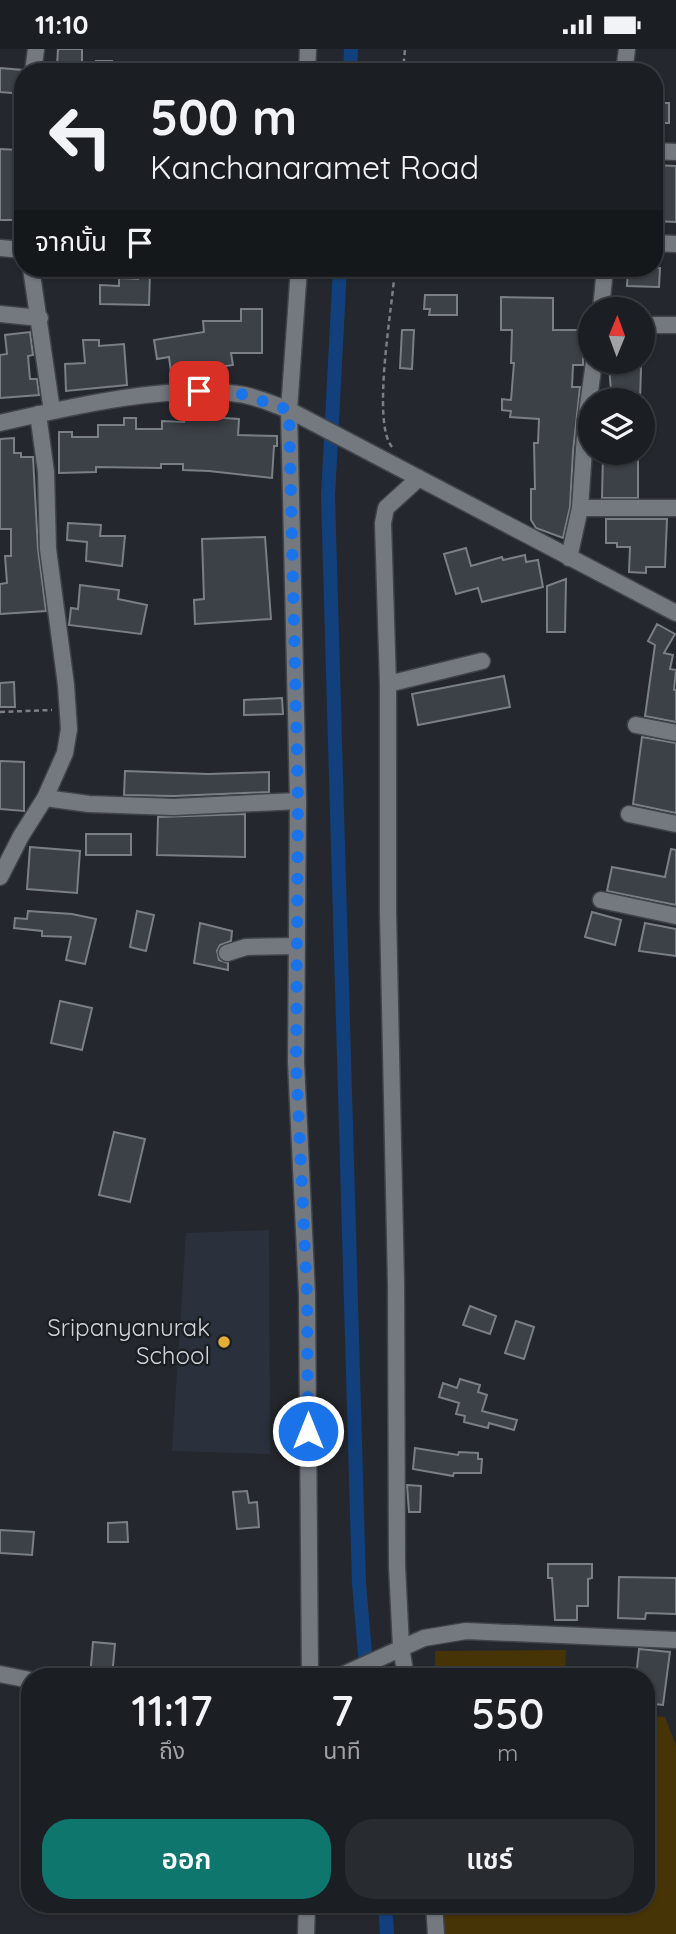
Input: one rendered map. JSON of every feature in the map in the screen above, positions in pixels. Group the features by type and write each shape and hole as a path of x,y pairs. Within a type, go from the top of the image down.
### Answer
{"street":[{"path":"0,877 45,798 65,753 69,729 48,549 40,318 33,277"},
{"path":"298,277 289,410 298,801 296,1062 307,1294 310,1668"},
{"path":"603,297 605,277"},
{"path":"0,314 40,318"},
{"path":"655,325 676,325"},
{"path":"569,558 580,508 586,419 592,375"},
{"path":"0,423 167,393 199,391 241,394 305,418 676,613"},
{"path":"403,1668 398,1649 396,1284 383,515 386,508 419,478"},
{"path":"580,508 676,508"},
{"path":"387,684 482,661"},
{"path":"636,725 676,733"},
{"path":"45,798 89,804 187,808 298,801"},
{"path":"629,814 676,824"},
{"path":"600,900 676,916"},
{"path":"227,953 246,947 297,946"},
{"path":"357,1668 424,1638 466,1631 676,1640"},
{"path":"0,1674 21,1678"},
{"path":"306,1934 307,1913"},
{"path":"435,1913 436,1934"}],"path":[{"path":"394,277 383,406 385,435 396,449"},
{"path":"0,712 68,710"}],"shaded area":[{"name":"Sripanyanurak School","path":"269,1230 270,1454 172,1451 186,1233"},
{"path":"566,1650 565,1668 435,1668 435,1651"},
{"path":"655,1716 665,1717 676,1746 676,1934 443,1934 442,1913 655,1913"}],"building":[{"path":"58,49 82,49 82,63 57,63"},
{"path":"96,61 112,61 112,63"},
{"path":"0,68 14,69 14,93 0,92"},
{"path":"663,103 669,103 669,123 663,123"},
{"path":"0,149 14,150 14,220 0,220"},
{"path":"663,165 676,166 676,222 663,221"},
{"path":"150,277 149,305 100,304 100,285 119,286 119,278"},
{"path":"628,277 660,277 659,287 627,286"},
{"path":"425,295 457,295 457,315 429,315 430,309 424,309"},
{"path":"501,297 553,298 553,330 578,330 578,365 573,365 572,387 580,387 570,507 563,538 536,528 531,520 531,489 535,489 534,443 538,443 539,419 510,417 511,411 502,410 502,399 511,400 514,363 511,363 512,330 501,330"},
{"path":"241,309 262,309 262,353 231,353 233,365 192,371 193,375 179,377 178,370 171,372 169,357 157,359 154,340 204,332 203,321 241,321"},
{"path":"402,330 414,330 412,369 400,368"},
{"path":"30,332 33,355 28,356 30,379 37,379 39,395 0,398 0,355 7,354 5,335"},
{"path":"83,340 99,340 99,346 124,344 127,385 66,391 65,364 85,363"},
{"path":"610,375 641,375 640,388 611,388"},
{"path":"185,412 210,413 209,417 239,419 238,435 277,436 272,478 183,470 183,464 161,464 161,468 96,467 96,472 59,473 59,432 72,432 72,437 98,437 98,425 124,425 124,418 136,418 136,429 162,429 162,421 184,422"},
{"path":"14,438 14,453 21,453 21,457 33,457 38,549 46,611 0,614 0,584 7,583 5,556 11,556 11,529 0,529 0,439"},
{"path":"603,465 638,465 638,498 602,498"},
{"path":"606,519 667,519 665,567 646,567 646,573 629,572 630,547 617,547 617,543 606,543"},
{"path":"68,523 101,525 100,536 125,536 122,566 86,561 87,542 67,540"},
{"path":"265,537 271,619 195,624 194,600 204,599 202,539"},
{"path":"466,548 471,566 502,557 503,560 525,555 526,562 538,560 543,587 482,602 478,588 456,594 444,554"},
{"path":"566,579 565,632 547,632 547,586"},
{"path":"80,585 119,590 118,599 147,605 141,634 69,625 71,608 78,609"},
{"path":"657,624 675,634 664,653 673,655 670,669 676,670 676,722 645,716 655,645 648,641"},
{"path":"504,676 510,707 418,725 412,694"},
{"path":"14,682 15,707 0,707 0,683"},
{"path":"282,698 283,714 244,715 244,700"},
{"path":"642,737 676,743 676,813 633,804"},
{"path":"0,761 24,762 24,811 0,809"},
{"path":"125,771 208,774 269,772 269,792 124,795"},
{"path":"245,814 245,857 157,855 158,817"},
{"path":"86,834 131,834 131,855 86,855"},
{"path":"30,847 80,851 77,893 27,889"},
{"path":"671,849 676,850 676,905 607,891 612,867 665,877"},
{"path":"28,911 72,914 96,919 85,964 66,960 71,937 42,936 42,931 14,928 15,918 27,919"},
{"path":"137,911 154,915 146,951 130,947"},
{"path":"592,912 621,920 615,945 585,937"},
{"path":"200,923 232,931 231,941 220,945 217,951 219,960 228,963 228,970 194,963"},
{"path":"645,923 676,929 676,956 639,951"},
{"path":"60,1001 92,1008 82,1050 51,1043"},
{"path":"114,1132 145,1139 130,1202 99,1195"},
{"path":"470,1306 496,1316 490,1334 463,1325"},
{"path":"516,1321 534,1327 524,1359 505,1353"},
{"path":"460,1379 480,1385 478,1392 487,1395 482,1411 517,1420 514,1430 489,1423 488,1428 464,1422 465,1416 456,1414 459,1403 439,1397 443,1383 457,1388"},
{"path":"415,1448 458,1455 459,1452 478,1453 478,1459 482,1459 481,1473 454,1473 453,1476 413,1469"},
{"path":"407,1485 421,1486 420,1512 409,1512"},
{"path":"247,1491 249,1503 257,1502 259,1527 237,1529 233,1492"},
{"path":"127,1522 128,1542 108,1542 108,1523"},
{"path":"0,1530 34,1532 32,1555 0,1553"},
{"path":"548,1564 592,1564 592,1578 588,1579 588,1606 577,1606 577,1620 555,1620 552,1578 548,1578"},
{"path":"619,1577 676,1578 676,1614 646,1613 645,1619 618,1618"},
{"path":"93,1642 115,1644 113,1668 91,1668"},
{"path":"639,1649 670,1652 663,1705 655,1704 655,1668 637,1668"}],"waterway":[{"path":"350,63 351,49"},
{"path":"340,277 328,496 359,1583 366,1668"},
{"path":"386,1913 387,1934"}],"place":[{"name":"Sripanyanurak School","path":"224,1342"}],"route":[{"path":"199,391 241,394 289,410 298,801 296,1062 303,1169 308,1431"}]}
